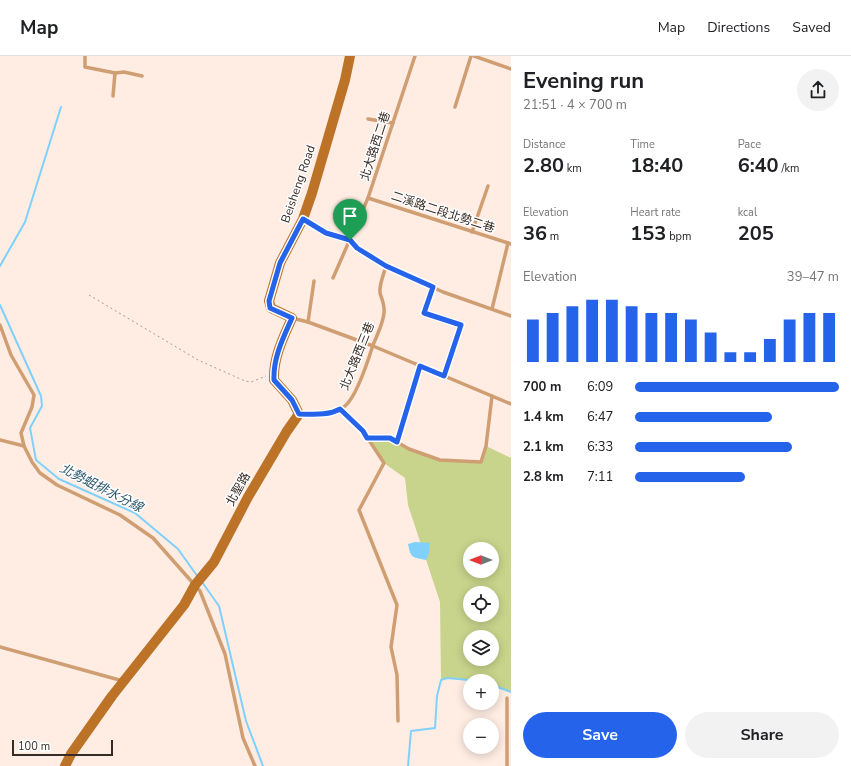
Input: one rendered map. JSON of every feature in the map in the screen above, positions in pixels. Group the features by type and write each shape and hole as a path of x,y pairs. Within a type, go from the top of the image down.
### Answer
{"street":[{"name":"Beisheng Road","path":"292,318 270,308 269,301 280,263 303,219 312,193 345,80 350,56"},
{"path":"292,318 280,346 274,372 274,380 292,400 299,414"},
{"name":"北聖路","path":"65,766 71,754 124,681 184,605 198,581 214,562 248,497 287,431 299,414"}],"lane":[{"path":"85,56 85,67 115,73 124,72 142,76"},
{"name":"北大路西二巷","path":"333,278 368,198 415,56"},
{"path":"455,107 471,56"},
{"path":"474,56 511,69"},
{"path":"113,96 115,73"},
{"path":"368,119 393,123"},
{"path":"472,232 488,186"},
{"name":"二溪路二段北勢二巷","path":"368,198 509,244"},
{"path":"303,219 326,233 350,240 357,248 386,266 433,287 511,316"},
{"path":"492,309 509,244"},
{"name":"北大路西三巷","path":"340,409 352,398 371,355 384,315 384,302 380,293 380,287 386,266"},
{"path":"308,322 314,281"},
{"path":"433,287 424,313 461,325 444,376"},
{"path":"292,318 308,322 373,346 511,404"},
{"path":"0,325 11,355 34,395 32,407 21,433 24,446 32,462 40,473 57,485 120,515 152,538 198,581 200,591 225,654 243,738 255,766"},
{"path":"397,442 420,366"},
{"path":"367,438 390,438 409,449 440,460 481,462 486,446 492,396"},
{"path":"299,414 322,414 336,412 340,409 363,431 384,463 359,510 397,605 391,647 397,675 398,721"},
{"path":"0,440 24,446"},
{"path":"0,647 124,681"},
{"path":"508,698 508,766"}],"path":[{"path":"89,295 198,360 245,381 251,382 274,372"}],"green space":[{"path":"367,438 390,438 409,449 440,460 481,462 486,446 511,458 511,692 499,688 499,674 463,674 463,679 447,678 441,680 440,602 408,505 405,478 384,463"}],"water":[{"path":"415,542 430,543 429,553 426,560 415,558 411,555 408,544"}],"waterway":[{"path":"0,266 25,222 61,107"},
{"name":"北勢蛆排水分線","path":"0,305 41,396 42,406 30,428 36,460 59,479 135,513 178,549 198,577"},
{"name":"北勢蛆排水分線","path":"202,582 219,606 246,721 263,766"},
{"path":"408,766 411,731 435,728 437,696 441,680 447,678 463,679"},
{"path":"499,688 511,692"}],"route":[{"path":"303,219 326,233 350,240 357,248 386,266 433,287 424,313 461,325 444,376 420,366 397,442 390,438 367,438 363,431 340,409 336,412 322,414 299,414 292,400 274,380 274,372 280,346 292,318 270,308 269,301 280,263 303,219"}]}
